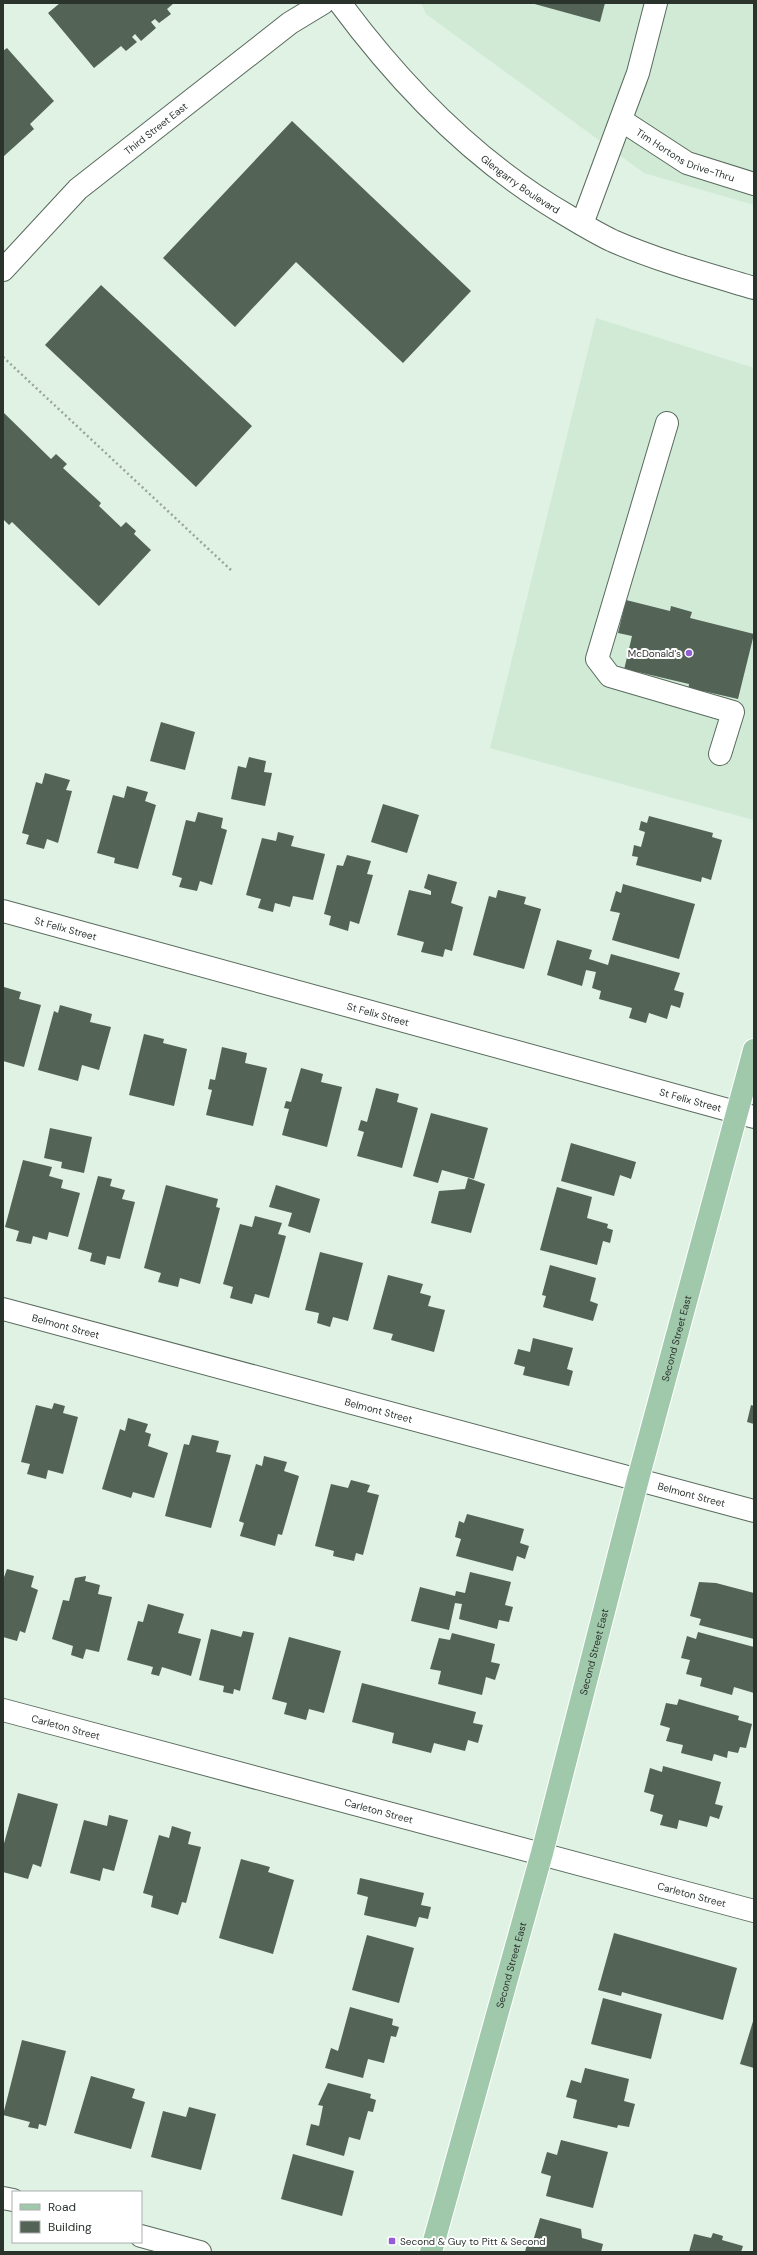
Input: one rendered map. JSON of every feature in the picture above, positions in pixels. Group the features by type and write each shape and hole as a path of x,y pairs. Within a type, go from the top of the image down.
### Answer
{"main road":[{"name":"Second Street East","path":"432,2252 542,1853 638,1479 745,1114 754,1050"}],"street":[{"name":"Third Street East","path":"3,270 78,189 290,23 323,3"},
{"name":"Glengarry Boulevard","path":"340,3 422,101 460,139 495,168 543,202 612,240 670,263 754,288"},
{"path":"582,224 638,73 656,3"},
{"name":"Tim Hortons Drive-Thru","path":"621,120 687,163 754,184"},
{"path":"667,423 597,659 610,676 733,712 720,754"},
{"name":"St Felix Street","path":"3,911 745,1114"},
{"name":"Belmont Street","path":"3,1309 581,1466 638,1479 754,1511"},
{"name":"Carleton Street","path":"3,1710 542,1853 754,1911"},
{"path":"142,2236 200,2252"}],"path":[{"path":"3,356 232,571"}],"shaded area":[{"path":"421,3 754,3 754,205 644,173 426,14"},
{"path":"596,318 754,368 754,820 490,748"}],"building":[{"path":"60,3 174,3 167,9 171,14 159,23 155,19 151,22 156,28 141,41 135,34 132,37 137,42 126,51 121,46 94,68 48,13"},
{"path":"531,3 605,3 600,22"},
{"path":"7,48 54,101 30,124 34,129 4,156 3,51"},
{"path":"292,121 471,291 403,363 296,262 235,327 163,258"},
{"path":"101,285 252,426 196,487 45,345"},
{"path":"4,413 51,459 56,454 67,464 63,468 101,503 99,506 121,527 126,522 136,531 134,534 151,550 99,606 12,522 9,525 3,519"},
{"name":"McDonald's","path":"626,600 670,611 671,606 692,612 690,618 754,634 738,699 703,691 702,695 688,692 689,684 638,672 637,677 624,670 632,636 618,633"},
{"path":"161,722 195,732 185,770 150,761"},
{"path":"249,757 266,761 264,772 272,773 265,806 231,799 238,766 246,768"},
{"path":"45,773 70,780 66,790 72,791 58,843 47,839 44,849 26,844 29,835 22,833 36,782 42,784"},
{"path":"127,786 148,792 145,801 156,805 138,869 114,863 115,858 97,853 113,795 124,798"},
{"path":"383,804 419,815 407,853 371,842"},
{"path":"198,812 223,818 221,828 227,830 212,885 200,881 197,891 179,887 182,878 172,875 186,820 195,822"},
{"path":"649,816 713,833 712,837 722,840 711,880 702,877 701,882 636,865 638,857 632,856 634,845 641,847 645,832 639,830 641,821 647,823"},
{"path":"278,832 294,836 291,846 325,854 313,900 293,896 290,907 275,903 273,912 258,908 261,899 246,895 262,838 276,841"},
{"path":"347,855 371,861 367,874 373,875 359,924 350,921 348,931 329,925 331,916 324,914 337,865 343,866"},
{"path":"428,874 457,882 451,903 463,907 452,951 445,949 443,957 421,952 424,942 397,935 409,890 431,895 431,891 424,888"},
{"path":"623,884 695,904 679,959 612,940 620,913 610,911 616,891 621,893"},
{"path":"498,890 526,897 524,904 541,909 524,969 473,955 489,896 496,898"},
{"path":"557,940 592,950 589,959 608,965 611,954 680,973 674,990 684,993 680,1008 671,1005 667,1019 649,1013 646,1023 629,1018 632,1008 599,999 601,991 592,988 596,972 586,970 582,986 547,975"},
{"path":"4,987 21,992 19,999 41,1005 24,1067 3,1061"},
{"path":"60,1005 92,1014 90,1022 111,1027 99,1070 82,1065 78,1081 38,1070 54,1011 58,1013"},
{"path":"144,1034 164,1039 163,1043 187,1049 174,1106 129,1095"},
{"path":"222,1047 247,1053 245,1063 267,1068 253,1126 206,1115 212,1090 208,1089 210,1079 215,1080"},
{"path":"301,1068 323,1074 321,1082 342,1087 327,1147 282,1135 289,1109 284,1108 286,1101 291,1102"},
{"path":"376,1088 399,1094 397,1102 418,1108 402,1168 357,1156 364,1132 358,1130 361,1120 367,1122"},
{"path":"431,1113 488,1128 474,1179 442,1170 438,1183 413,1176"},
{"path":"50,1128 92,1137 84,1173 61,1168 62,1162 44,1158"},
{"path":"571,1143 636,1162 631,1179 620,1175 614,1196 561,1181"},
{"path":"23,1160 52,1167 49,1176 63,1180 61,1188 80,1193 68,1237 49,1232 47,1240 33,1236 31,1244 16,1241 19,1231 5,1227"},
{"path":"98,1176 112,1179 110,1186 125,1190 122,1199 135,1202 120,1259 107,1256 105,1265 90,1261 92,1253 78,1249"},
{"path":"468,1178 485,1184 471,1233 431,1223 439,1191 465,1189"},
{"path":"166,1185 218,1199 216,1207 220,1208 200,1284 180,1278 178,1287 158,1282 161,1273 144,1268"},
{"path":"276,1185 320,1199 310,1233 288,1226 292,1213 269,1207"},
{"path":"557,1187 592,1197 587,1218 608,1224 607,1228 613,1230 610,1243 603,1241 597,1265 540,1250"},
{"path":"255,1216 282,1223 278,1234 286,1236 269,1298 255,1294 252,1304 230,1298 233,1287 223,1284 240,1224 252,1227"},
{"path":"320,1252 363,1263 348,1321 333,1317 330,1327 317,1323 319,1313 305,1310"},
{"path":"550,1265 596,1278 590,1301 598,1304 593,1321 543,1307 546,1296 542,1295"},
{"path":"388,1275 423,1284 420,1293 431,1296 428,1306 445,1310 434,1352 391,1340 393,1334 373,1329"},
{"path":"533,1338 573,1348 567,1369 573,1371 569,1386 523,1375 525,1367 514,1364 518,1349 530,1352"},
{"path":"54,1403 65,1406 63,1413 78,1417 63,1474 48,1470 46,1479 27,1474 30,1464 21,1462 36,1405 52,1409"},
{"path":"751,1405 754,1406 754,1424 747,1422"},
{"path":"128,1418 148,1424 145,1432 151,1434 148,1446 168,1453 154,1498 133,1492 131,1498 102,1489 120,1429 125,1431"},
{"path":"192,1435 219,1441 216,1452 231,1455 211,1528 165,1516 184,1444 189,1445"},
{"path":"264,1456 287,1462 284,1471 299,1476 282,1535 278,1534 275,1546 240,1536 244,1523 239,1521 256,1464 262,1466"},
{"path":"351,1480 370,1485 367,1492 379,1495 363,1555 356,1553 354,1561 333,1556 334,1551 315,1546 331,1484 348,1488"},
{"path":"467,1514 524,1529 520,1543 529,1546 525,1559 517,1556 513,1571 456,1556 461,1539 455,1537 459,1521 464,1523"},
{"path":"7,1569 34,1576 31,1587 38,1590 25,1633 20,1631 17,1641 3,1637 3,1580"},
{"path":"470,1572 511,1582 505,1605 513,1607 509,1622 499,1620 497,1629 459,1619 462,1604 455,1603 449,1630 411,1621 420,1587 455,1596 456,1591 465,1593"},
{"path":"86,1576 85,1581 100,1585 98,1594 112,1597 99,1652 86,1649 83,1659 71,1655 73,1646 52,1639 63,1600 69,1601 75,1578"},
{"path":"699,1582 716,1583 754,1593 754,1639 699,1625 701,1619 690,1616"},
{"path":"148,1604 184,1614 178,1633 201,1639 191,1676 162,1667 159,1676 151,1674 153,1667 127,1660 138,1621 143,1622"},
{"path":"211,1629 241,1637 243,1631 254,1633 240,1691 234,1689 233,1694 223,1692 224,1686 199,1680"},
{"path":"698,1632 754,1647 754,1693 734,1687 732,1695 700,1686 702,1678 686,1674 690,1660 681,1658 687,1636 696,1639"},
{"path":"452,1633 495,1644 491,1662 500,1664 495,1680 486,1677 482,1695 438,1684 441,1671 430,1669 439,1638 450,1640"},
{"path":"289,1637 341,1651 324,1713 309,1709 306,1720 284,1714 287,1703 272,1699"},
{"path":"362,1683 476,1712 473,1723 483,1725 478,1743 468,1740 465,1751 434,1743 431,1753 392,1743 394,1733 352,1722"},
{"path":"679,1699 739,1716 738,1720 752,1724 746,1748 740,1747 738,1753 728,1751 727,1758 714,1754 712,1761 681,1753 683,1745 666,1741 670,1728 660,1725 666,1703 677,1705"},
{"path":"663,1766 721,1782 715,1804 723,1806 719,1819 710,1816 707,1827 679,1820 677,1829 660,1825 663,1815 650,1811 654,1795 644,1792 650,1768 662,1772"},
{"path":"18,1793 58,1804 41,1867 33,1864 28,1879 3,1872 3,1847"},
{"path":"109,1815 128,1820 114,1871 103,1868 100,1881 70,1873 84,1820 107,1826"},
{"path":"172,1826 191,1832 188,1844 201,1847 186,1903 182,1902 178,1915 151,1907 153,1896 143,1893 159,1835 169,1838"},
{"path":"241,1859 270,1867 268,1872 294,1880 273,1954 219,1938"},
{"path":"360,1878 424,1893 421,1905 431,1907 428,1919 419,1917 416,1927 364,1915 368,1897 357,1894"},
{"path":"614,1933 737,1968 723,2020 622,1992 621,1996 598,1990"},
{"path":"367,1935 414,1948 399,2003 352,1990"},
{"path":"603,1998 662,2014 651,2059 591,2044"},
{"path":"350,2007 393,2019 392,2025 399,2027 396,2037 391,2036 384,2063 368,2059 363,2078 325,2068 331,2048 338,2051"},
{"path":"754,2018 754,2068 740,2064"},
{"path":"22,2040 66,2051 46,2126 39,2124 38,2129 28,2127 30,2122 3,2115"},
{"path":"585,2068 629,2079 624,2101 635,2104 629,2127 618,2125 617,2128 573,2118 577,2100 566,2097 571,2080 581,2083"},
{"path":"91,2076 135,2089 132,2098 145,2102 131,2149 74,2133"},
{"path":"328,2083 371,2094 370,2098 376,2100 373,2112 368,2111 360,2140 349,2137 344,2156 306,2145 311,2124 319,2126 323,2106 318,2105"},
{"path":"189,2107 216,2114 201,2170 151,2157 163,2111 186,2117"},
{"path":"561,2140 608,2152 593,2208 546,2196 551,2176 541,2173 547,2152 557,2155"},
{"path":"293,2154 354,2171 342,2216 281,2199"},
{"path":"540,2218 581,2229 582,2238 603,2244 601,2252 525,2252 528,2240 533,2241"},
{"path":"713,2233 723,2236 722,2240 743,2246 741,2252 689,2252 694,2234 711,2238"}],"place":[{"name":"McDonald's","path":"689,653"},
{"name":"Second & Guy to Pitt & Second","path":"392,2241"}]}
